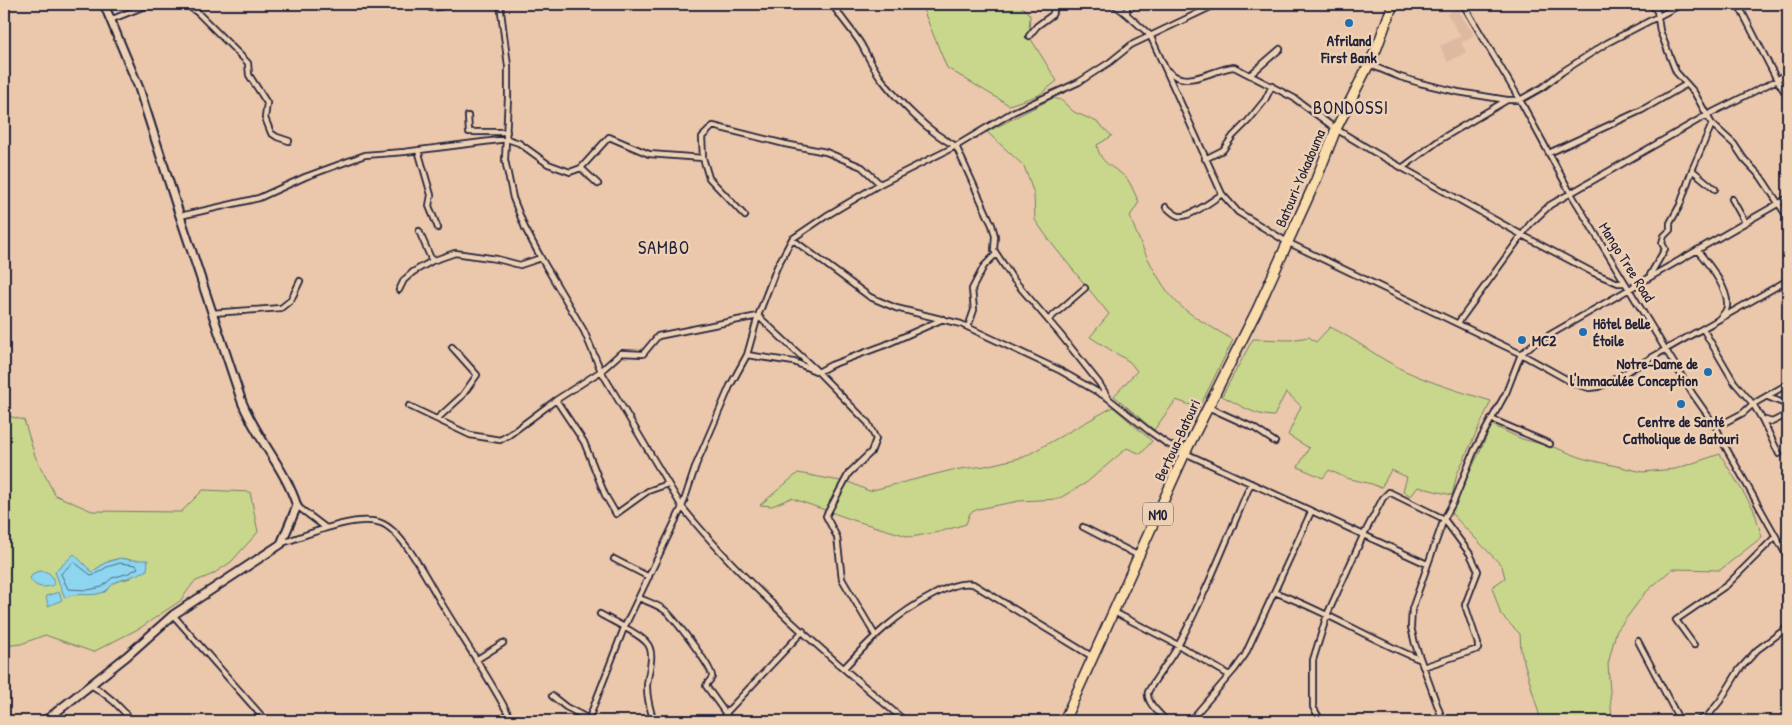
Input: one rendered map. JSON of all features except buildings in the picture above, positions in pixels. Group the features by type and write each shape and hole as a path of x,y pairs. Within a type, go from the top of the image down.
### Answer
{"highway":[{"name":"Batouri-Yokadouma","path":"1257,310 1316,180 1336,129 1376,50 1393,4"},
{"name":"Bertoua-Batouri","path":"1064,721 1185,453 1257,310"}],"street":[{"path":"104,4 139,88 247,415 284,474 297,506 326,528"},
{"path":"110,20 150,4"},
{"path":"186,4 198,13 248,63 249,74 267,103 265,118 271,133 289,141"},
{"path":"431,8 460,4"},
{"path":"500,4 508,66 505,160 512,198 541,258 584,331 601,371 682,507 700,528 803,631 905,721"},
{"path":"832,4 860,43 879,76 911,111 944,140 956,146 992,225 996,254 1013,279 1099,383 1109,399"},
{"path":"1029,36 1038,26 1052,16 1057,4"},
{"path":"1113,4 1127,13 1132,20 1150,35 1222,194 1238,212 1287,242 1521,354 1575,384 1589,388 1598,387 1788,280"},
{"path":"1127,4 1127,13"},
{"path":"552,696 588,720 624,628 682,507 700,456 730,386 746,355 758,316 777,267 792,240 826,216 880,184 956,146 1013,112 1079,82 1110,62 1132,44 1217,4"},
{"name":"Mango Tree Road","path":"1463,4 1520,100 1570,192 1692,393 1716,427 1788,558"},
{"path":"1651,4 1657,11 1660,31 1676,72 1694,92 1712,124 1734,144 1744,159 1761,177 1788,218"},
{"path":"1368,64 1420,83 1507,100 1520,100 1543,87 1562,72 1607,43 1682,4"},
{"path":"1738,4 1777,80 1788,97"},
{"path":"1250,75 1280,49"},
{"path":"1165,68 1182,80 1194,79 1224,68 1234,67 1294,98 1336,129 1522,235 1599,276 1618,283 1625,283"},
{"path":"1458,323 1522,235 1543,210 1570,192 1706,115 1777,80 1788,72"},
{"path":"1174,88 1182,80"},
{"path":"1549,153 1642,110 1687,84"},
{"path":"1205,159 1223,150 1265,100 1272,86"},
{"path":"1402,168 1441,139 1507,100"},
{"path":"468,116 469,132 507,132"},
{"path":"1650,277 1665,249 1662,243 1664,236 1670,230 1670,223 1680,205 1692,170 1712,124"},
{"path":"744,216 709,178 703,158 702,137 713,126 826,152 862,167 880,184"},
{"path":"180,216 259,198 366,155 507,138 548,164 570,172 581,168 609,137 649,154 703,158"},
{"path":"418,150 431,195 429,206 438,228"},
{"path":"581,168 598,184"},
{"path":"1692,170 1715,189"},
{"path":"1166,206 1177,215 1184,215 1200,208 1222,194"},
{"path":"1443,721 1419,659 1411,627 1411,618 1427,564 1444,519 1454,501 1475,449 1506,393 1521,354 1532,345 1788,198"},
{"path":"1732,199 1745,222"},
{"path":"419,231 432,261"},
{"path":"792,240 870,297 896,308 968,327 1061,371 1109,399 1166,443 1311,512 1427,564"},
{"path":"1697,250 1727,296 1727,309 1717,321"},
{"path":"399,290 404,280 412,272 432,261 455,253 520,265 541,258"},
{"path":"968,327 974,310 972,290 984,266 996,254"},
{"path":"212,313 281,308 290,300 300,281"},
{"path":"1048,320 1085,288"},
{"path":"408,406 470,435 500,440 601,371 621,352 643,354 658,336 758,316"},
{"path":"758,316 818,372 868,423 876,440 871,452 849,473 826,516 838,537 842,579 875,635"},
{"path":"818,372 943,319"},
{"path":"1703,329 1734,382 1753,404 1779,454"},
{"path":"437,419 462,396 477,375 452,347"},
{"path":"746,355 794,362 818,372"},
{"path":"1716,427 1743,413 1753,404 1788,384"},
{"path":"1768,396 1788,405"},
{"path":"556,400 584,442 605,496 616,514 648,491 668,484"},
{"path":"1208,407 1254,428 1275,442"},
{"path":"1762,419 1772,422 1788,414"},
{"path":"1491,420 1550,444"},
{"path":"1166,721 1152,706 1147,696 1178,645 1217,566 1251,483"},
{"path":"1321,721 1313,707 1313,660 1327,615 1363,536 1388,492 1402,497 1444,519 1461,540 1477,567 1477,576 1466,598 1465,606 1479,647 1477,650 1422,668"},
{"path":"280,544 297,506"},
{"path":"1190,721 1245,655 1311,512"},
{"path":"45,721 128,656 173,615 280,544 326,528 366,521 382,524 390,530 420,567 512,721"},
{"path":"1083,527 1139,556"},
{"path":"1694,645 1676,620 1728,585 1775,536"},
{"path":"614,558 649,577"},
{"path":"844,668 875,635 902,612 946,588 969,583 1093,657"},
{"path":"1274,592 1296,600 1363,634 1419,659"},
{"path":"639,598 665,611 674,619 698,650 712,676 706,686 731,721"},
{"path":"1113,611 1178,645 1229,675"},
{"path":"600,614 645,641 650,648 648,695 654,721"},
{"path":"173,615 266,721"},
{"path":"1696,721 1707,716 1720,701 1746,661 1764,643 1788,627"},
{"path":"725,714 803,631"},
{"path":"1638,641 1680,721"},
{"path":"476,660 503,643"},
{"path":"91,685 111,698 131,721"},
{"path":"1707,716 1712,721"}],"shaded area":[{"path":"1456,8 1474,35 1461,43 1466,52 1448,62 1440,46 1461,36 1447,14"}],"green space":[{"path":"917,4 1019,4 1030,15 1029,36 1057,81 1039,95 1009,105 947,68 922,7"},
{"path":"1053,98 1061,100 1074,112 1097,122 1112,136 1097,145 1099,152 1105,162 1128,180 1139,202 1130,216 1160,281 1185,310 1233,340 1199,408 1176,400 1154,430 1114,396 1137,371 1130,362 1090,337 1109,314 1035,220 1034,194 1024,166 987,132"},
{"path":"1330,327 1403,370 1457,391 1491,401 1457,474 1452,495 1418,487 1411,496 1403,491 1407,477 1391,470 1381,488 1346,478 1329,470 1323,478 1298,467 1309,448 1288,435 1301,406 1286,392 1274,416 1253,412 1222,396 1253,339 1290,340 1309,337 1316,342"},
{"path":"1113,407 1152,441 1141,454 1127,448 1086,483 1058,499 1019,501 978,509 970,513 966,524 939,532 911,537 856,521 791,498 772,506 760,505 798,473 851,483 869,491 952,470 985,466 1024,457"},
{"path":"4,415 24,420 35,456 55,495 92,511 181,512 203,490 250,492 258,532 231,562 213,574 194,582 180,601 140,628 93,652 45,635 21,644 4,646","holes":["73,555 92,572 115,559 131,560 131,578 114,582 105,592 71,594 65,598"]},
{"path":"1492,425 1522,439 1556,448 1585,459 1643,472 1675,469 1720,454 1754,510 1762,537 1720,570 1672,569 1645,593 1616,632 1608,664 1612,721 1541,721 1521,651 1520,634 1501,615 1492,587 1505,578 1502,566 1451,513"},
{"path":"1788,471 1788,517 1782,494 1786,472"}],"water":[{"path":"74,554 92,572 105,563 120,558 148,560 147,570 116,582 106,591 99,594 74,595 65,598 55,572"},
{"path":"39,571 50,574 54,585 44,587 37,586 32,582 30,578"},
{"path":"59,592 62,600 48,606 46,596"}],"place":[{"name":"Afriland First Bank","path":"1349,23"},
{"name":"Hôtel Belle Étoile","path":"1583,332"},
{"name":"MC2","path":"1522,340"},
{"name":"Notre-Dame de l'Immaculée Conception","path":"1708,372"},
{"name":"Centre de Santé Catholique de Batouri","path":"1681,404"}],"district":[{"name":"BONDOSSI","path":"1351,107"},
{"name":"SAMBO","path":"664,247"}]}
